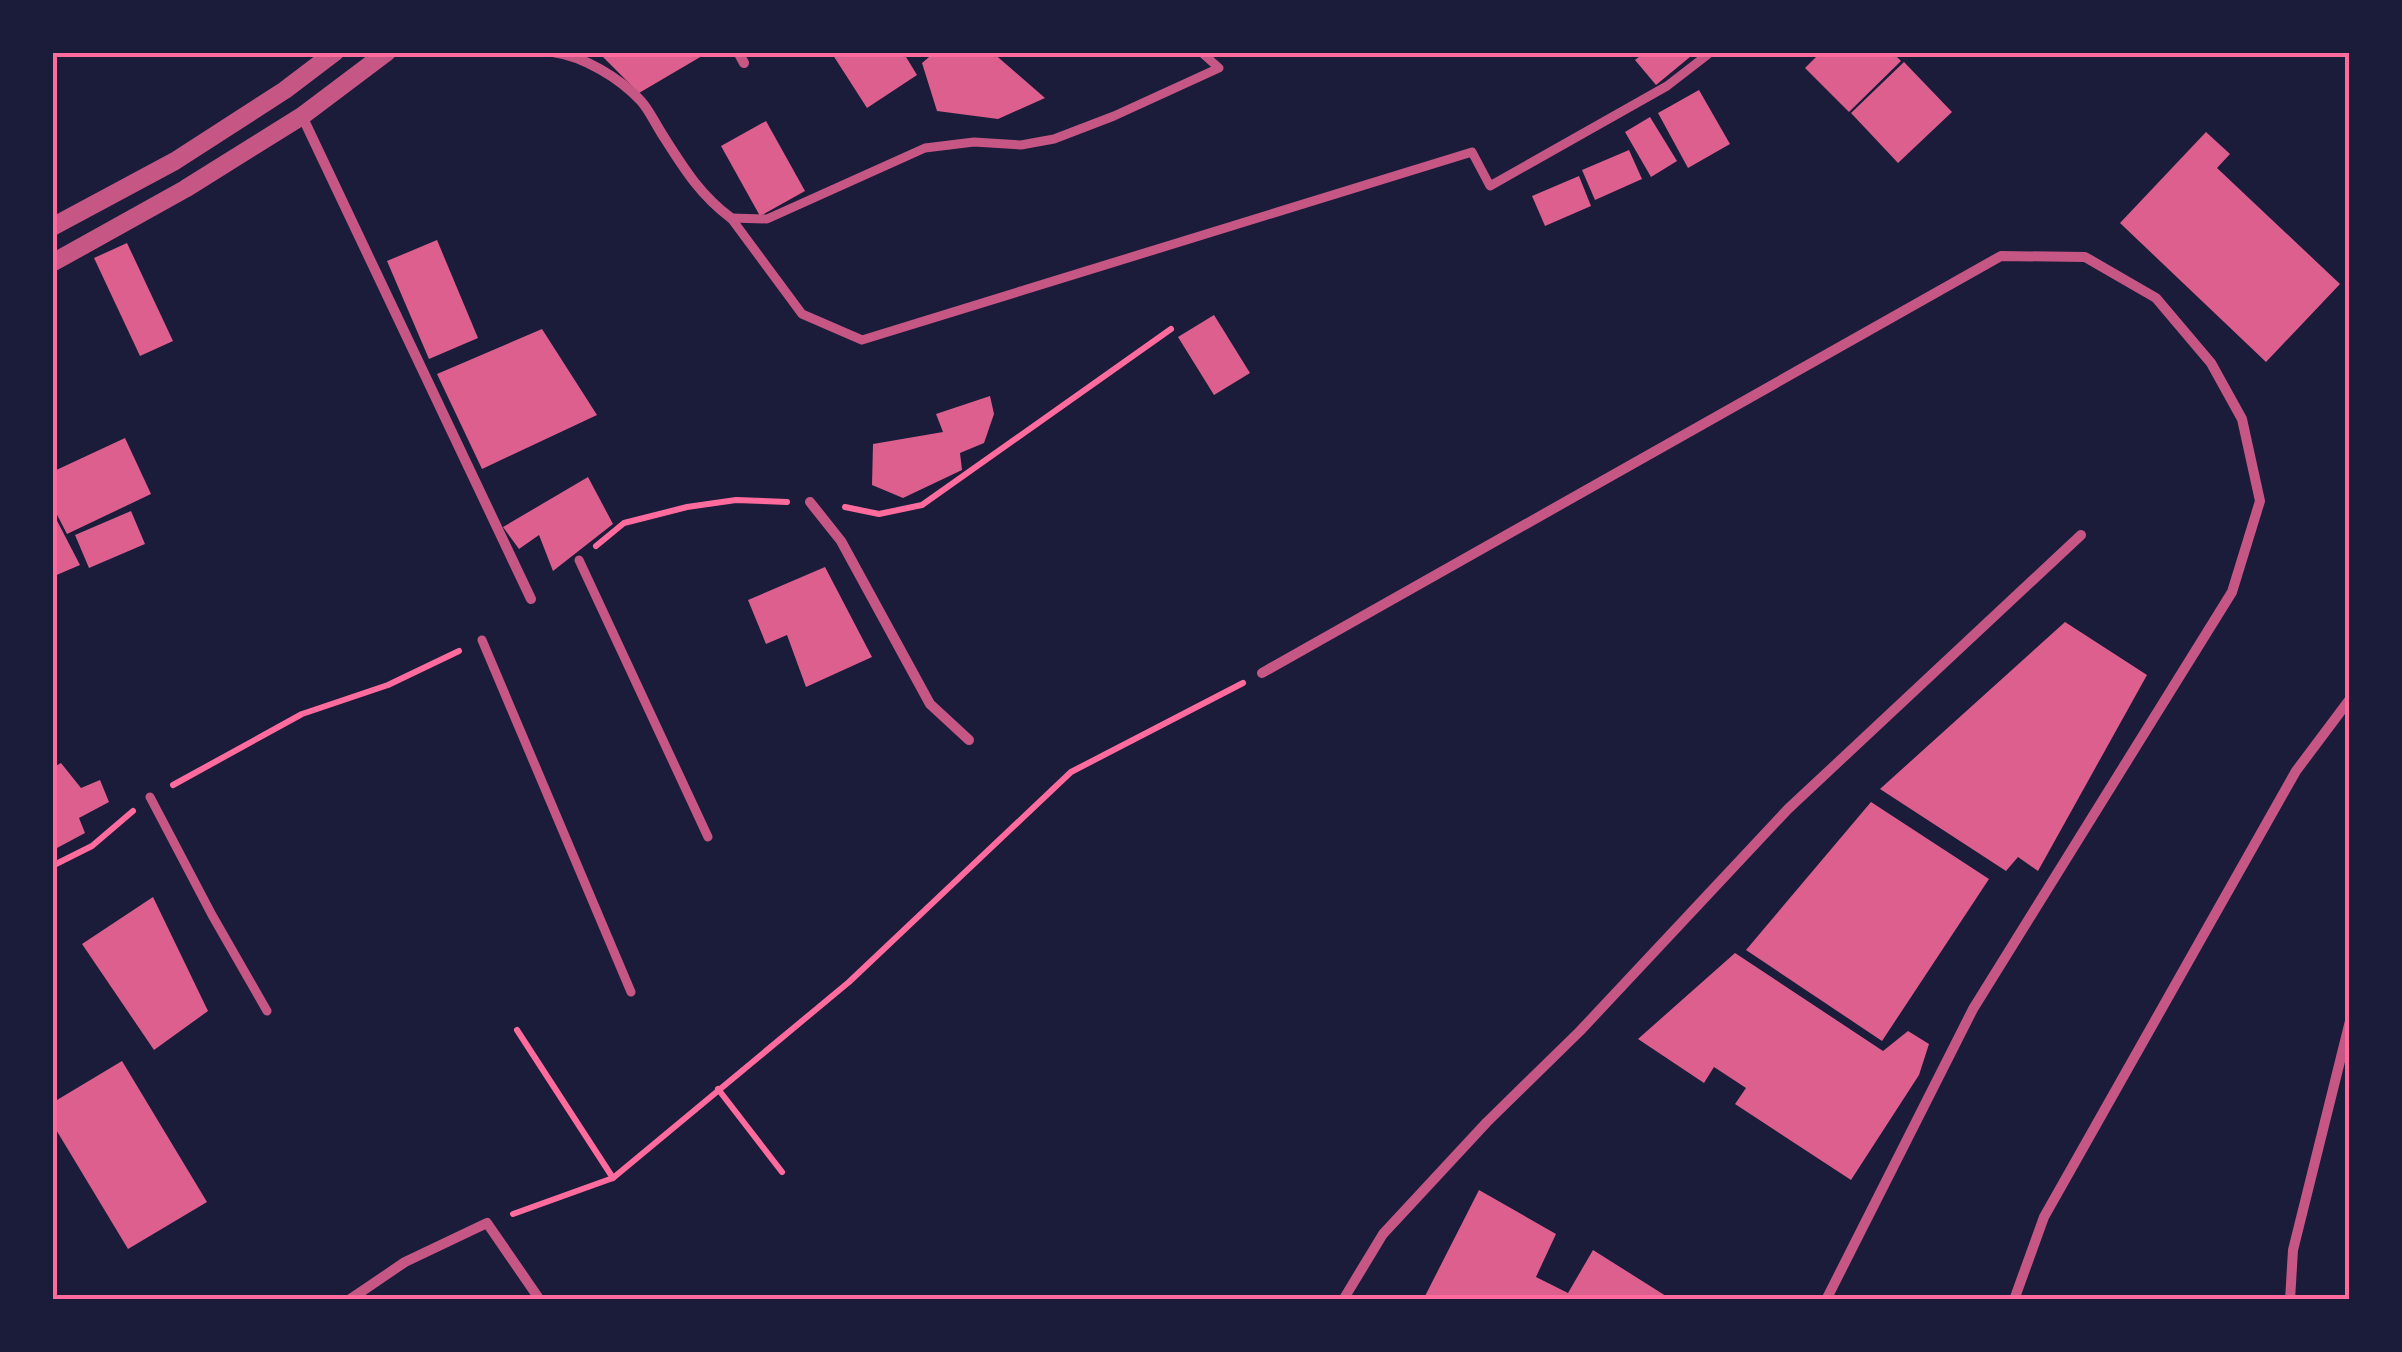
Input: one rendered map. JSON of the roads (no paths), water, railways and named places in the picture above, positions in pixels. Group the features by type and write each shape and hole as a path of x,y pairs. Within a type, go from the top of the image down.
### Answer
{"street":[{"path":"52,227 175,162 285,90 334,52"},
{"path":"52,262 185,189 302,116 387,52"},
{"path":"552,52 568,54 605,72 641,101 682,167 708,201 731,218 802,314 862,340 1472,152 1490,186 1667,86 1711,52"},
{"path":"731,218 767,219 925,148 974,142 1021,145 1054,138 1114,116 1219,68 1200,52"},
{"path":"302,116 530,599"},
{"path":"1262,673 2001,256 2085,257 2156,298 2211,364 2242,420 2260,501 2232,592 1973,1009 1826,1300"},
{"path":"810,502 841,541 930,704 969,740"},
{"path":"1343,1300 1383,1234 1788,809 2081,535"},
{"path":"579,560 708,837"},
{"path":"482,640 631,992"},
{"path":"2014,1300 2044,1217 2296,771 2350,699"},
{"path":"150,797 267,1011"},
{"path":"2290,1300 2293,1250 2350,1021"},
{"path":"350,1300 405,1262 488,1223 540,1300"}]}
